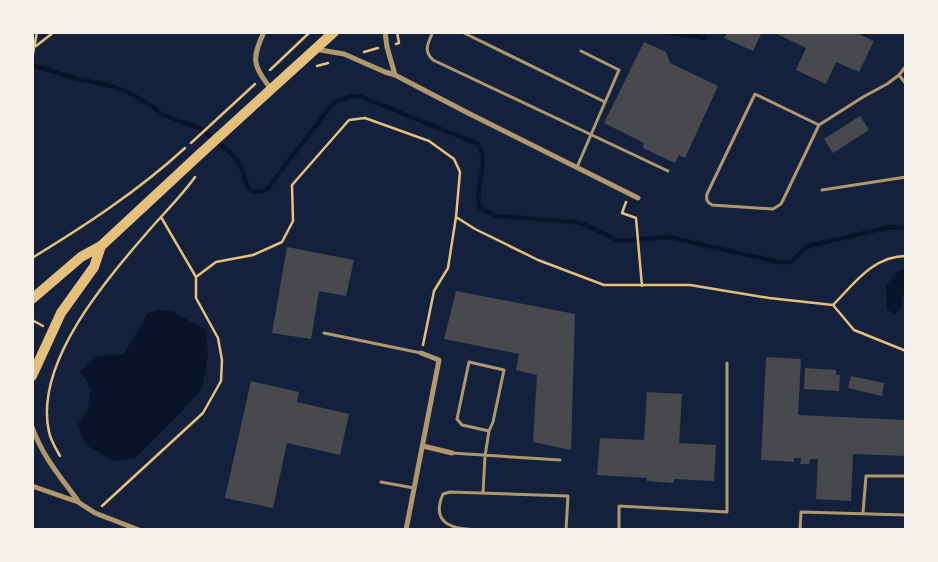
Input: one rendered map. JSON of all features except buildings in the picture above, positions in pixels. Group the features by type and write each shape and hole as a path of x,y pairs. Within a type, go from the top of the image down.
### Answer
{"main road":[{"path":"32,299 81,257 101,246 334,32"},
{"path":"32,376 61,313 94,267 101,246"}],"street":[{"path":"264,32 254,55 258,70 271,89"},
{"path":"384,32 386,46 395,74"},
{"path":"314,49 332,51 355,58 385,72 395,74 638,198"},
{"path":"406,530 439,360 421,353"},
{"path":"32,427 40,447 78,502"},
{"path":"422,446 452,453"},
{"path":"32,486 78,502 95,513 139,530"}],"lane":[{"path":"433,32 427,45 427,51 433,60 668,172"},
{"path":"462,32 606,102"},
{"path":"577,167 620,70 581,51"},
{"path":"819,124 755,94 707,194 706,199 708,202 712,205 773,209 778,207 819,124 887,84 906,66"},
{"path":"898,75 906,84"},
{"path":"822,190 906,177"},
{"path":"324,334 421,353"},
{"path":"483,493 485,456 489,431 493,422 504,370 469,362 457,419 462,425 489,431"},
{"path":"619,530 619,506 726,512 727,364"},
{"path":"452,453 560,460"},
{"path":"863,513 866,476 906,476"},
{"path":"381,482 414,488"},
{"path":"508,530 447,526 441,520 439,512 443,494 450,492 568,496 566,530"},
{"path":"800,530 801,512 906,515"}],"path":[{"path":"32,59 37,32"},
{"path":"34,47 54,32"},
{"path":"32,258 91,221 147,181 190,144 310,32"},
{"path":"355,58 358,53 398,43 397,32"},
{"path":"312,69 332,62"},
{"path":"196,277 216,262 253,255 282,242 293,221 292,185 349,120 364,118 429,141 454,159 460,172 456,217 448,268 434,291 421,353"},
{"path":"50,463 60,456 49,434 47,414 49,390 58,360 87,309 104,286 198,174"},
{"path":"628,193 622,213 636,218 642,286"},
{"path":"95,513 203,413 221,381 222,360 218,338 196,298 196,277 161,217"},
{"path":"456,217 475,230 538,260 604,285 690,285 769,298 833,305 854,330 906,350"},
{"path":"833,305 874,264 895,256 906,256"}],"water":[{"path":"905,269 905,294 902,295 901,309 894,314 887,309 886,286 896,272"},
{"path":"158,310 172,311 206,330 208,356 202,388 135,458 114,461 88,446 82,438 78,424 88,409 91,388 80,372 97,356 124,354 148,313"}],"waterway":[{"path":"667,32 705,38"},
{"path":"32,65 74,78 112,86 131,94 152,106 161,114 199,128 231,153 240,164 248,189 255,192 267,189 334,102 351,96 362,97 478,144 483,159 478,200 480,208 496,216 575,222 586,225 619,241 668,237 779,262 791,262 808,246 890,227 906,228"}]}
